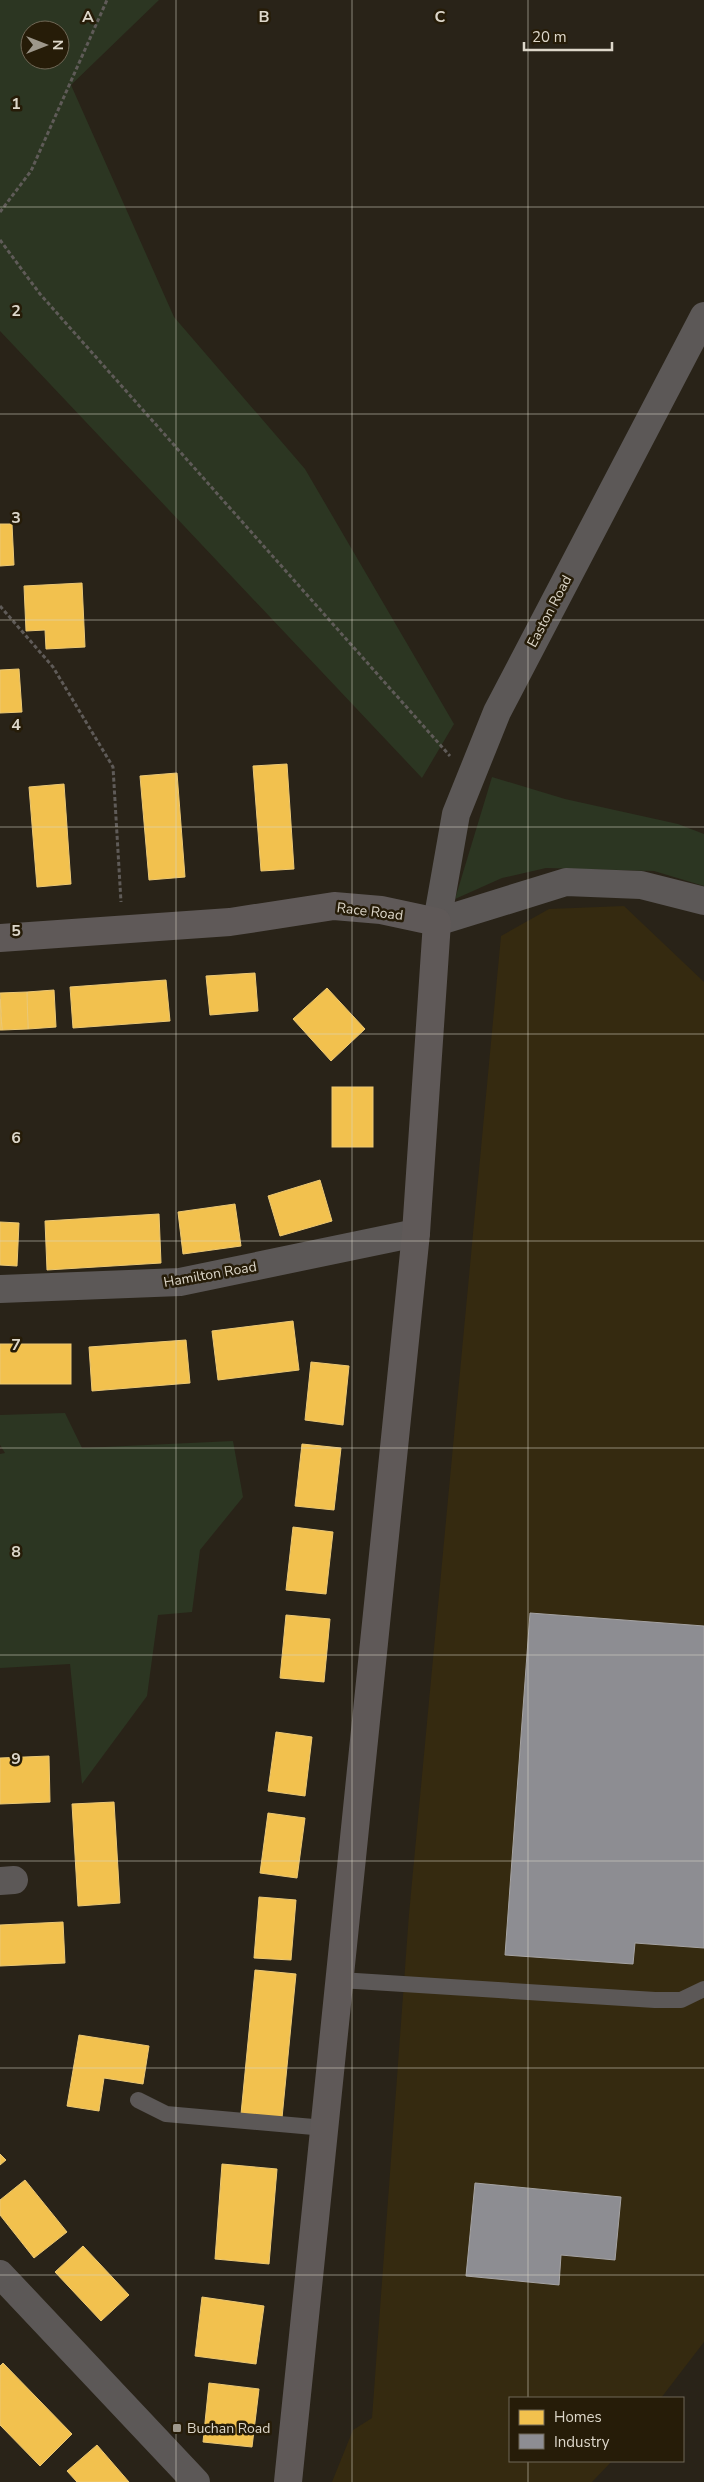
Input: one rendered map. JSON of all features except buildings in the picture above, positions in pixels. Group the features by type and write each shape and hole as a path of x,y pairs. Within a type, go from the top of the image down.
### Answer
{"street":[{"name":"Easton Road","path":"437,922 456,814 496,712 704,316"},
{"name":"Race Road","path":"0,938 230,922 334,906 381,910 437,922 566,882 641,885 704,901"},
{"path":"288,2482 416,1233 437,922"},
{"name":"Hamilton Road","path":"0,1289 180,1282 416,1233"},
{"path":"0,2274 196,2482"}],"lane":[{"path":"340,1980 655,2000 681,2000 704,1989"},
{"path":"138,2100 166,2114 325,2128"}],"path":[{"path":"0,212 31,171 107,0"},
{"path":"0,240 40,294 470,779"},
{"path":"0,606 53,667 112,767 122,929"}],"shaded area":[{"path":"624,906 704,982 704,2342 662,2397 509,2397 509,2462 611,2462 592,2482 332,2482 353,2430 372,2418 409,1914 501,936 549,909"}],"green space":[{"path":"0,0 159,0 71,85 174,317 305,469 454,724 422,778 0,331"},
{"path":"492,777 565,799 678,824 704,834 704,886 654,871 546,868 502,878 455,899"},
{"path":"65,1413 82,1448 233,1441 243,1497 200,1550 192,1612 158,1615 147,1696 82,1784 70,1664 0,1668 0,1454 5,1453 0,1445 0,1415"}],"place":[{"name":"Buchan Road","path":"177,2428"}]}
